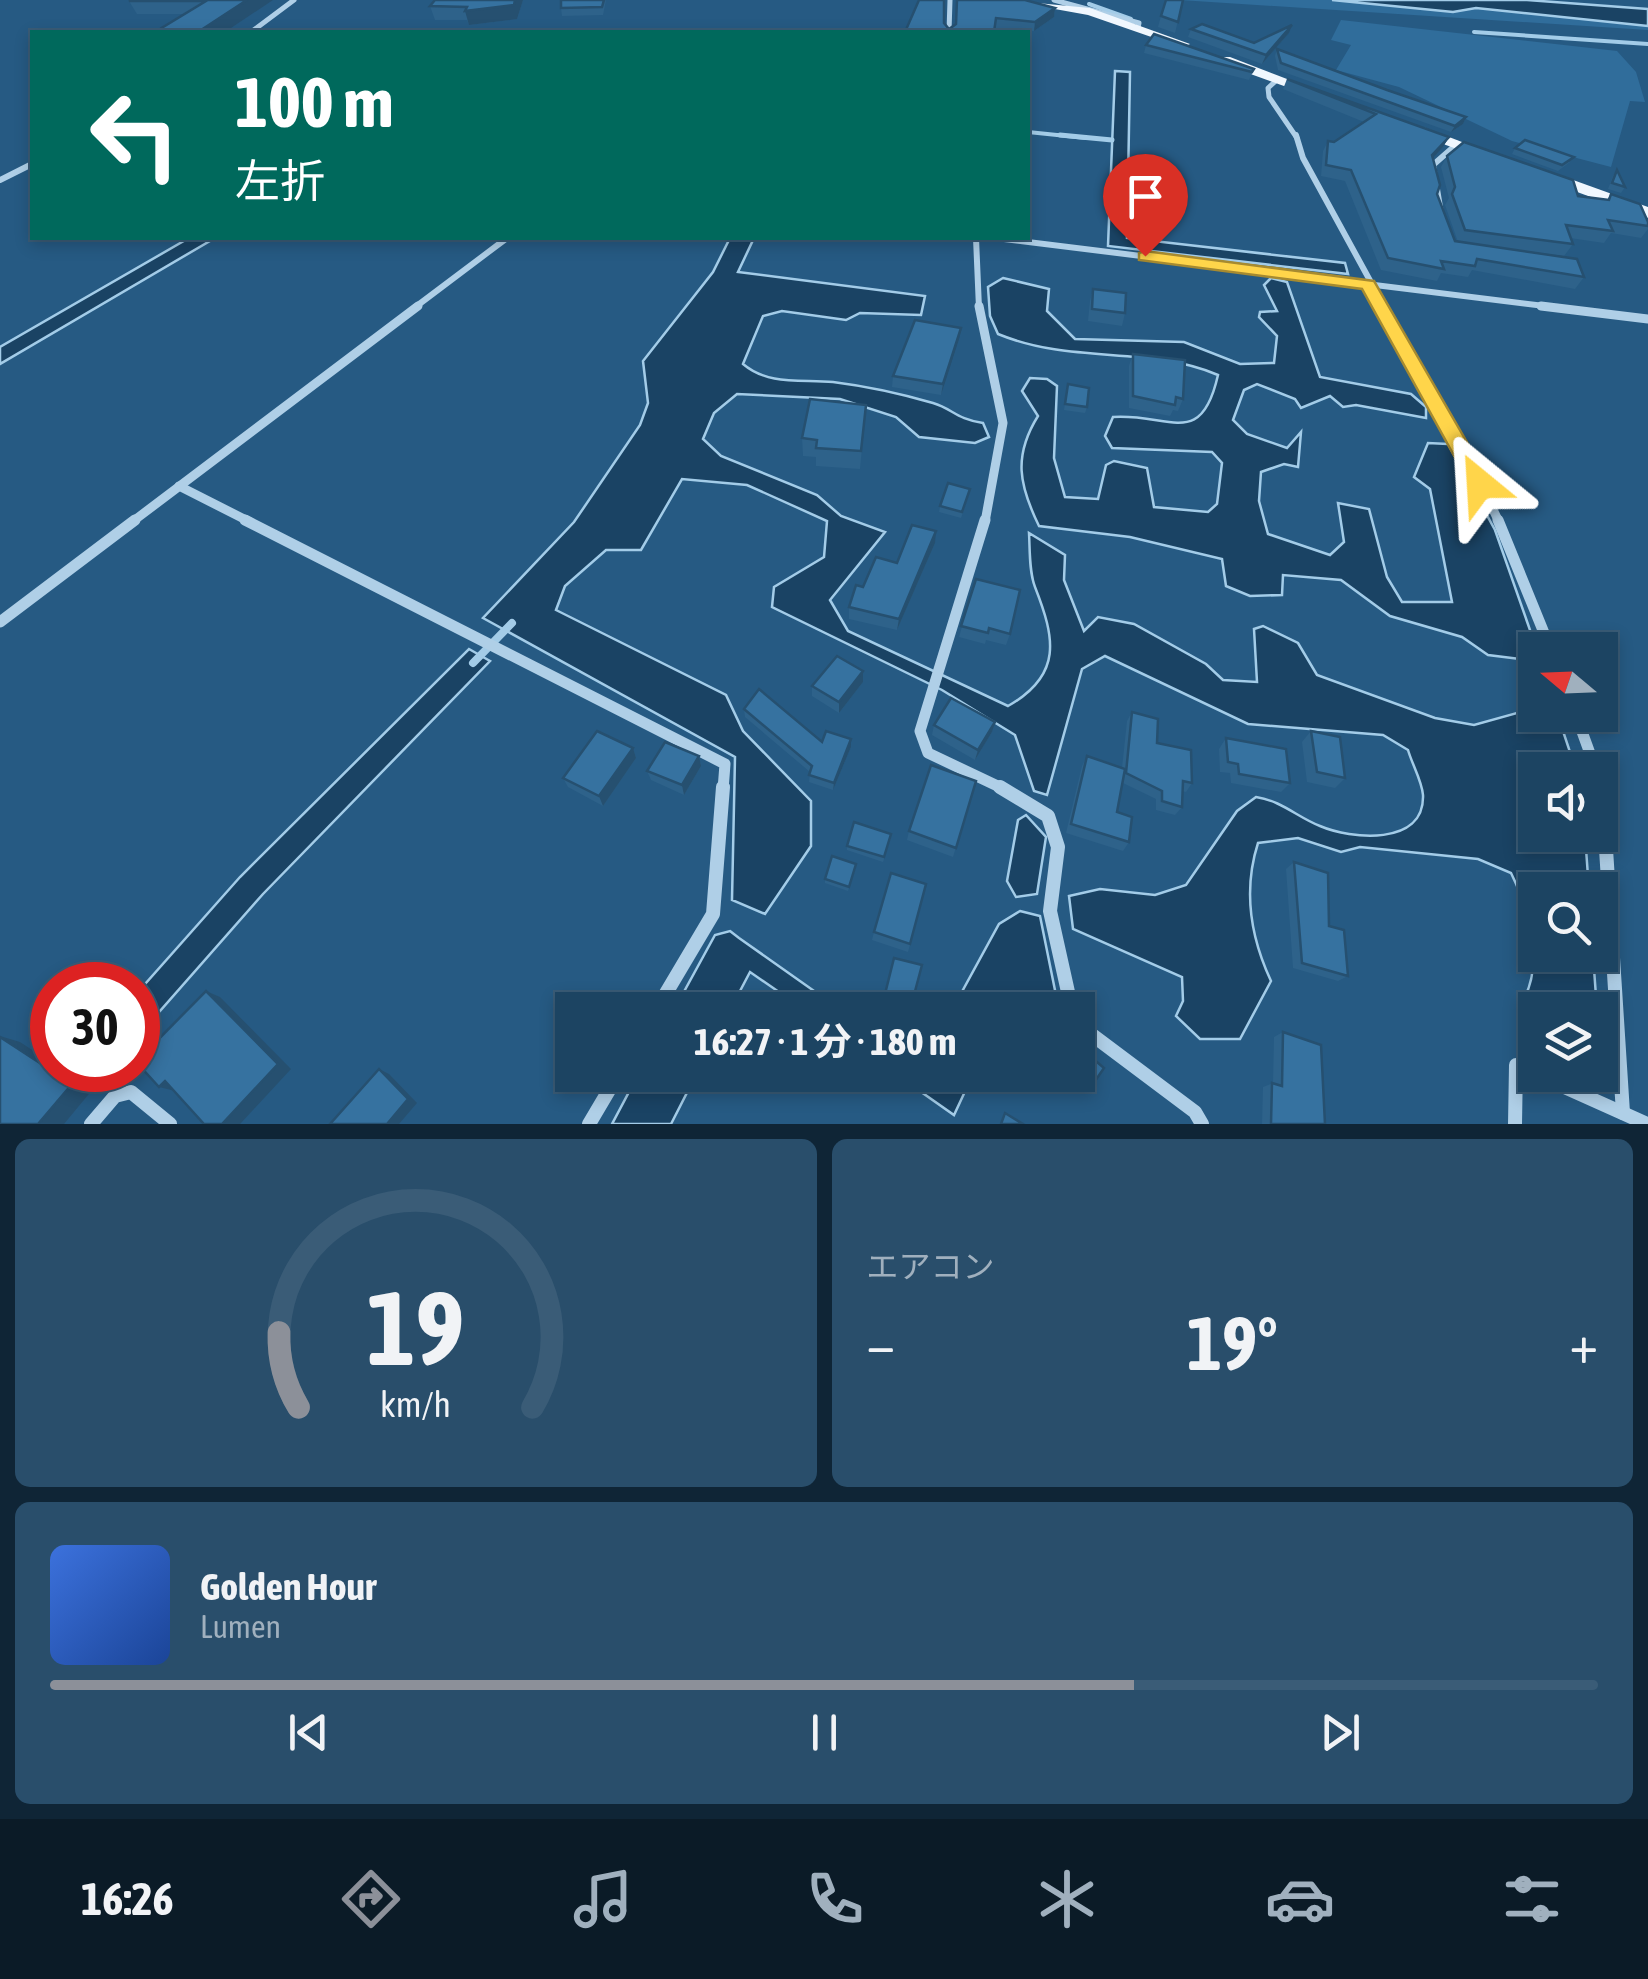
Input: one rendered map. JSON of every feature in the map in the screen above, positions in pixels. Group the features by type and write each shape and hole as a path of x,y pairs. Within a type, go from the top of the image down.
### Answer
{"main road":[{"path":"1011,0 1090,12 1191,47"},
{"path":"1208,54 1332,98"},
{"path":"1403,124 1508,162"},
{"path":"1525,168 1648,213"}],"street":[{"path":"255,30 294,0"},
{"path":"949,30 950,0"},
{"path":"1054,0 1139,23 1138,28"},
{"path":"1278,79 1268,88 1269,97 1300,140 1303,158 1368,285 1457,437 1512,548 1544,632"},
{"path":"1442,218 1433,165 1456,144"},
{"path":"0,180 30,165"},
{"path":"0,622 504,240"},
{"path":"976,240 976,293 1004,422 987,514 920,731 928,753 1028,800 1048,816 1058,847 1050,911 1068,992"},
{"path":"1012,240 1648,319"},
{"path":"179,486 486,639 724,764 713,914 667,992"},
{"path":"1605,852 1622,1113"},
{"path":"1095,1036 1195,1112 1202,1124"},
{"path":"1515,1124 1518,1066"},
{"path":"91,1124 115,1096 131,1092 170,1124"},
{"path":"589,1124 608,1092"},
{"path":"1576,1092 1647,1124"}],"shaded area":[{"path":"1180,0 1332,0 1453,12 1475,8 1648,26 1648,30"},
{"path":"1332,0 1527,0 1648,9 1648,26 1476,8 1453,12"},
{"path":"1341,20 1617,51 1636,72 1645,102 1630,101 1611,167 1512,141 1399,87 1336,70 1351,45 1331,40"},
{"path":"1115,71 1130,72 1127,238 1345,263 1348,274 1108,246"},
{"path":"186,240 212,240 0,364 0,347"},
{"path":"729,240 753,240 738,272 925,296 921,315 860,313 846,320 782,311 763,316 743,364 775,379 833,382 933,403 983,423 989,437 975,443 919,437 896,417 840,399 737,394 714,413 703,439 721,456 817,495 841,516 885,532 830,600 848,631 1008,706 1038,681 1050,654 1047,623 1032,575 1029,533 1065,555 1064,580 1084,631 1098,617 1134,624 1206,664 1223,680 1257,682 1254,629 1263,626 1298,643 1317,675 1435,718 1474,725 1518,713 1518,732 1563,732 1570,752 1518,752 1518,852 1586,852 1588,872 1518,872 1518,890 1511,873 1478,859 1360,847 1341,852 1298,838 1258,843 1251,878 1251,913 1271,981 1240,1039 1200,1039 1176,1016 1183,1001 1182,977 1073,929 1069,896 1100,889 1155,895 1186,885 1237,811 1256,797 1333,831 1366,836 1399,831 1412,824 1420,812 1423,795 1408,750 1383,735 1248,724 1105,656 1082,669 1047,795 1034,791 1015,735 942,690 772,607 774,587 824,557 827,521 747,485 682,479 641,550 606,550 565,586 556,610 726,695 743,731 811,801 811,846 765,914 732,900 735,757 483,618 574,522 640,425 648,403 643,361 713,272"},
{"path":"1003,278 1049,289 1047,311 1075,339 1184,342 1240,364 1274,363 1277,336 1259,317 1260,312 1277,311 1264,285 1271,278 1287,282 1320,377 1411,394 1426,407 1426,418 1356,405 1343,407 1330,396 1301,408 1295,399 1257,384 1244,390 1233,420 1247,434 1287,448 1301,432 1298,467 1284,464 1261,472 1259,501 1268,534 1330,555 1344,542 1338,503 1369,509 1387,577 1402,602 1452,602 1430,489 1414,477 1428,443 1448,444 1495,530 1531,632 1518,632 1518,659 1488,655 1462,637 1390,616 1341,580 1283,575 1282,595 1250,596 1226,586 1222,559 1130,537 1039,526 1022,471 1025,444 1038,416 1022,391 1030,378 1047,379 1057,386 1054,458 1065,497 1098,499 1106,465 1114,461 1147,468 1154,507 1208,512 1217,504 1222,463 1212,452 1112,448 1105,436 1113,417 1180,423 1192,420 1211,398 1218,375 1164,360 1054,349 998,334 990,316 988,287"},
{"path":"469,649 490,661 263,894 160,1011 160,967 240,877"},
{"path":"1026,815 1046,837 1037,894 1016,897 1007,881 1018,820"},
{"path":"1020,911 1040,916 1055,992 962,992 999,924"},
{"path":"730,931 816,992 779,992 750,972 739,992 684,992 715,935"},
{"path":"1594,972 1596,992 1527,992 1532,975"},
{"path":"629,1092 687,1092 671,1124 612,1124"},
{"path":"921,1092 965,1092 954,1115"}],"building":[{"path":"247,0 201,30 158,30 206,1 129,1"},
{"path":"435,0 515,0 514,5 465,11 467,7 430,6"},
{"path":"561,0 604,0 602,7 561,8"},
{"path":"919,0 944,0 944,23 949,29 956,24 957,0 1025,0 1055,8 1035,22 996,18 994,30 906,30"},
{"path":"1166,0 1183,0 1178,22 1161,16"},
{"path":"1202,24 1254,43 1292,25 1266,55 1191,29"},
{"path":"1154,34 1254,69 1252,72 1146,45"},
{"path":"1277,49 1466,117 1455,126 1281,63"},
{"path":"1287,79 1449,137 1432,155 1440,185 1437,194 1455,241 1577,259 1584,277 1477,259 1475,266 1441,261 1444,269 1388,258 1351,170 1326,165 1328,141 1334,142 1376,114"},
{"path":"1525,140 1574,157 1562,165 1515,148"},
{"path":"1464,142 1573,180 1578,196 1609,200 1611,194 1640,204 1648,226 1608,220 1613,231 1566,225 1573,244 1465,230 1452,194 1455,187 1447,156"},
{"path":"1617,170 1625,187 1612,183"},
{"path":"1093,289 1126,293 1125,313 1092,309"},
{"path":"915,320 961,328 943,384 893,376"},
{"path":"1133,354 1185,360 1183,399 1176,397 1175,405 1133,396"},
{"path":"1068,384 1089,388 1087,407 1065,404"},
{"path":"810,399 866,405 861,451 816,448 817,440 802,438"},
{"path":"948,483 970,489 962,512 940,506"},
{"path":"912,525 936,531 899,619 849,607 856,585 863,587 876,557 897,563"},
{"path":"976,579 1020,590 1010,634 961,626"},
{"path":"837,656 863,671 839,702 812,686"},
{"path":"759,689 822,742 826,731 851,739 834,783 809,775 812,766 744,709"},
{"path":"951,698 995,722 978,750 934,725"},
{"path":"1132,712 1158,719 1157,743 1191,750 1192,783 1183,781 1182,807 1162,801 1162,791 1126,773"},
{"path":"597,731 633,748 599,796 563,778"},
{"path":"1311,731 1340,737 1345,778 1317,772"},
{"path":"1226,738 1286,749 1290,783 1239,774 1238,764 1228,762"},
{"path":"665,742 699,756 682,785 647,771"},
{"path":"1087,756 1125,769 1117,812 1132,817 1129,842 1071,824"},
{"path":"931,765 976,781 956,848 909,831"},
{"path":"854,822 891,834 884,857 847,846"},
{"path":"832,856 856,864 849,887 825,879"},
{"path":"1294,862 1328,873 1329,926 1344,930 1348,976 1302,963"},
{"path":"891,873 926,884 910,944 874,932"},
{"path":"894,958 922,965 915,992 886,992"},
{"path":"206,991 278,1064 222,1124 204,1124 165,1081 160,1086 160,1038"},
{"path":"1283,1032 1321,1045 1325,1124 1271,1124 1272,1083 1282,1086"},
{"path":"0,1037 30,1057 30,1092 65,1092 38,1124 0,1124"},
{"path":"1095,1060 1104,1068 1095,1081"},
{"path":"379,1069 408,1099 387,1124 330,1124"},
{"path":"1005,1113 1023,1124 1001,1124"}],"waterway":[{"path":"1089,4 1131,19"},
{"path":"1474,32 1648,44"},
{"path":"1030,132 1086,138"},
{"path":"1060,135 1112,140"},
{"path":"473,663 512,623"}],"route":[{"path":"1145,256 1368,285 1449,421 1480,484"}]}
